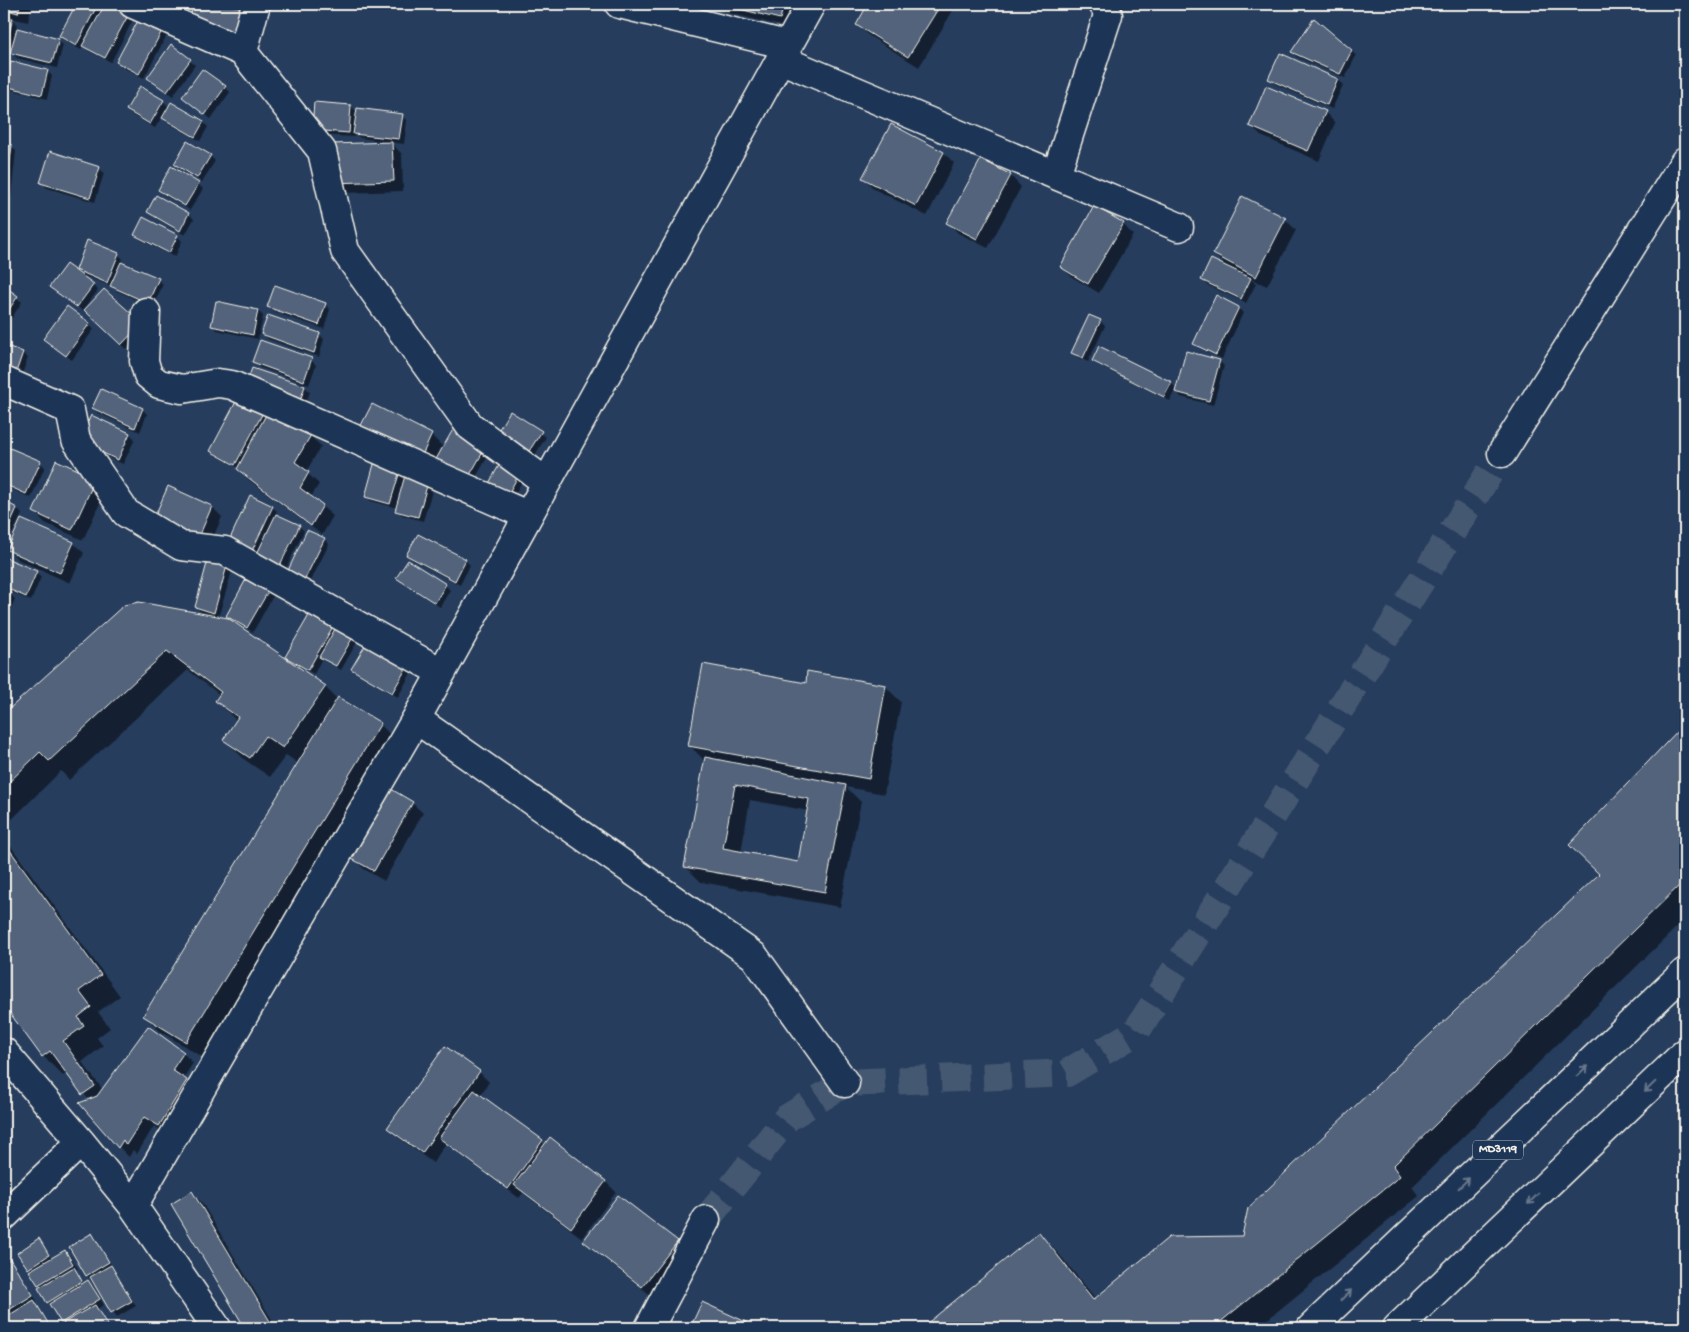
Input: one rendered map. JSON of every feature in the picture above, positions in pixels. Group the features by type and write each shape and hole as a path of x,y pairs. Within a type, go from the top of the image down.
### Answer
{"street":[{"path":"133,4 243,52 322,151 345,251 470,426 546,482"},
{"path":"243,52 256,4"},
{"path":"619,4 784,52 1056,175 1179,227"},
{"path":"132,1206 416,719 811,4"},
{"path":"1056,175 1108,15 1105,6 1102,4"},
{"path":"1502,453 1685,161"},
{"path":"146,312 144,361 148,375 159,384 182,389 218,383 232,385 527,515"},
{"path":"4,381 70,410 76,440 126,514 181,546 225,551 442,672"},
{"path":"416,719 754,956 844,1083"},
{"name":"MD3119","path":"1311,1328 1685,972"},
{"path":"4,1052 81,1142 132,1206 217,1328"},
{"path":"1397,1328 1685,1053"},
{"path":"4,1216 81,1142"},
{"path":"649,1328 706,1220"}],"building":[{"path":"4,4 20,4 18,13 4,9"},
{"path":"76,4 98,4 76,46 59,36"},
{"path":"105,4 119,4 131,10 105,58 82,46"},
{"path":"193,4 224,4 246,8 241,34 189,23"},
{"path":"719,4 784,4 780,19"},
{"path":"868,4 941,4 908,57 856,25"},
{"path":"141,15 164,27 139,74 116,62"},
{"path":"4,16 13,18 6,45 4,45"},
{"path":"1314,18 1352,50 1340,74 1291,52"},
{"path":"17,28 59,39 52,63 10,53"},
{"path":"171,44 191,59 167,92 147,78"},
{"path":"1280,53 1338,79 1327,105 1268,79"},
{"path":"11,61 48,70 42,95 4,86"},
{"path":"202,69 226,86 205,115 182,97"},
{"path":"140,86 164,100 150,124 126,110"},
{"path":"1266,86 1326,111 1308,151 1249,126"},
{"path":"171,102 204,121 195,137 162,118"},
{"path":"314,102 351,105 349,133 312,130"},
{"path":"357,108 403,114 399,139 353,134"},
{"path":"891,124 944,152 916,206 862,178"},
{"path":"187,141 211,155 197,178 174,164"},
{"path":"392,142 394,181 332,183 331,144"},
{"path":"4,144 12,145 6,193 4,192"},
{"path":"50,151 100,167 90,198 40,183"},
{"path":"981,159 1011,175 977,239 946,223"},
{"path":"171,166 199,183 185,206 158,190"},
{"path":"156,195 189,213 180,231 147,212"},
{"path":"1242,196 1286,218 1256,277 1213,254"},
{"path":"1094,206 1124,223 1088,284 1060,267"},
{"path":"143,217 178,235 169,253 134,235"},
{"path":"87,240 119,253 107,283 76,270"},
{"path":"1211,259 1251,278 1241,299 1201,280"},
{"path":"121,262 159,278 148,303 110,286"},
{"path":"66,264 94,284 77,307 49,287"},
{"path":"275,285 326,303 319,325 267,307"},
{"path":"4,286 18,296 4,317"},
{"path":"104,289 142,323 121,345 84,310"},
{"path":"1216,295 1239,307 1216,355 1193,344"},
{"path":"216,301 258,310 253,335 211,326"},
{"path":"67,306 90,323 66,356 43,339"},
{"path":"268,315 320,333 314,353 261,334"},
{"path":"1089,315 1101,320 1083,358 1071,353"},
{"path":"260,340 312,358 304,381 252,362"},
{"path":"4,345 23,352 14,378 4,374"},
{"path":"1099,346 1172,382 1164,397 1092,361"},
{"path":"1186,351 1220,360 1209,401 1175,392"},
{"path":"252,368 305,386 298,407 245,388"},
{"path":"101,389 143,408 135,428 92,408"},
{"path":"240,394 266,407 235,465 210,451"},
{"path":"372,404 432,434 418,464 357,433"},
{"path":"268,411 311,435 295,462 309,472 300,488 323,505 311,526 237,469"},
{"path":"510,411 542,431 524,459 493,439"},
{"path":"91,415 130,433 118,460 79,442"},
{"path":"455,426 487,445 467,480 435,461"},
{"path":"5,446 41,461 26,494 4,484"},
{"path":"56,460 96,478 72,530 33,512"},
{"path":"502,460 521,471 507,496 488,485"},
{"path":"374,464 400,471 390,504 365,497"},
{"path":"406,472 429,479 418,517 395,511"},
{"path":"168,486 212,506 196,544 151,525"},
{"path":"250,495 273,506 251,553 228,543"},
{"path":"4,501 17,508 4,537"},
{"path":"276,514 300,525 277,571 254,560"},
{"path":"21,519 74,542 60,573 7,550"},
{"path":"307,530 325,538 302,585 285,577"},
{"path":"418,534 466,559 455,581 406,555"},
{"path":"209,556 228,562 214,613 195,607"},
{"path":"4,557 37,571 26,597 4,587"},
{"path":"408,560 446,584 435,603 396,578"},
{"path":"251,570 273,583 247,628 226,616"},
{"path":"4,590 11,593 4,610"},
{"path":"139,602 228,618 326,686 283,748 265,736 250,758 223,740 238,717 215,701 221,692 167,651 49,761 40,752 4,787 4,703 9,709 124,605"},
{"path":"312,610 335,623 308,670 285,657"},
{"path":"339,622 356,632 336,666 319,657"},
{"path":"366,644 407,667 392,693 351,669"},
{"path":"703,664 806,683 807,671 886,685 869,779 688,746"},
{"path":"338,697 381,723 186,1042 143,1016"},
{"path":"1685,723 1685,880 1393,1166 1400,1176 1213,1328 927,1328 925,1325 1039,1232 1093,1300 1169,1237 1242,1236 1248,1208 1599,874 1569,845"},
{"path":"705,757 846,785 825,892 684,867","holes":["735,785 809,799 798,862 723,848"]},
{"path":"391,789 413,802 374,871 352,859"},
{"path":"4,842 101,975 79,991 91,1007 78,1017 84,1026 63,1041 95,1086 82,1095 50,1051 42,1057 4,1005"},
{"path":"148,1026 184,1052 172,1070 187,1080 159,1126 144,1117 126,1145 123,1140 118,1148 79,1103 97,1096"},
{"path":"445,1046 480,1071 422,1153 387,1128"},
{"path":"474,1090 543,1140 508,1189 439,1138"},
{"path":"550,1137 606,1181 571,1228 514,1185"},
{"path":"192,1191 274,1328 245,1328 171,1204"},
{"path":"618,1195 678,1241 642,1287 583,1241"},
{"path":"92,1233 109,1262 86,1276 69,1247"},
{"path":"39,1238 49,1255 28,1269 17,1253"},
{"path":"65,1250 73,1264 38,1285 29,1271"},
{"path":"10,1259 33,1295 4,1313 4,1263"},
{"path":"111,1265 132,1301 111,1313 90,1277"},
{"path":"74,1267 82,1281 47,1303 38,1288"},
{"path":"88,1280 100,1299 61,1323 49,1304"},
{"path":"34,1300 51,1328 13,1328 6,1317"},
{"path":"702,1302 746,1322 743,1328 690,1328"},
{"path":"95,1305 109,1328 66,1328 63,1323"}],"tunnel":[{"path":"706,1220 787,1118 845,1083 1067,1073 1136,1032 1502,453"}]}
